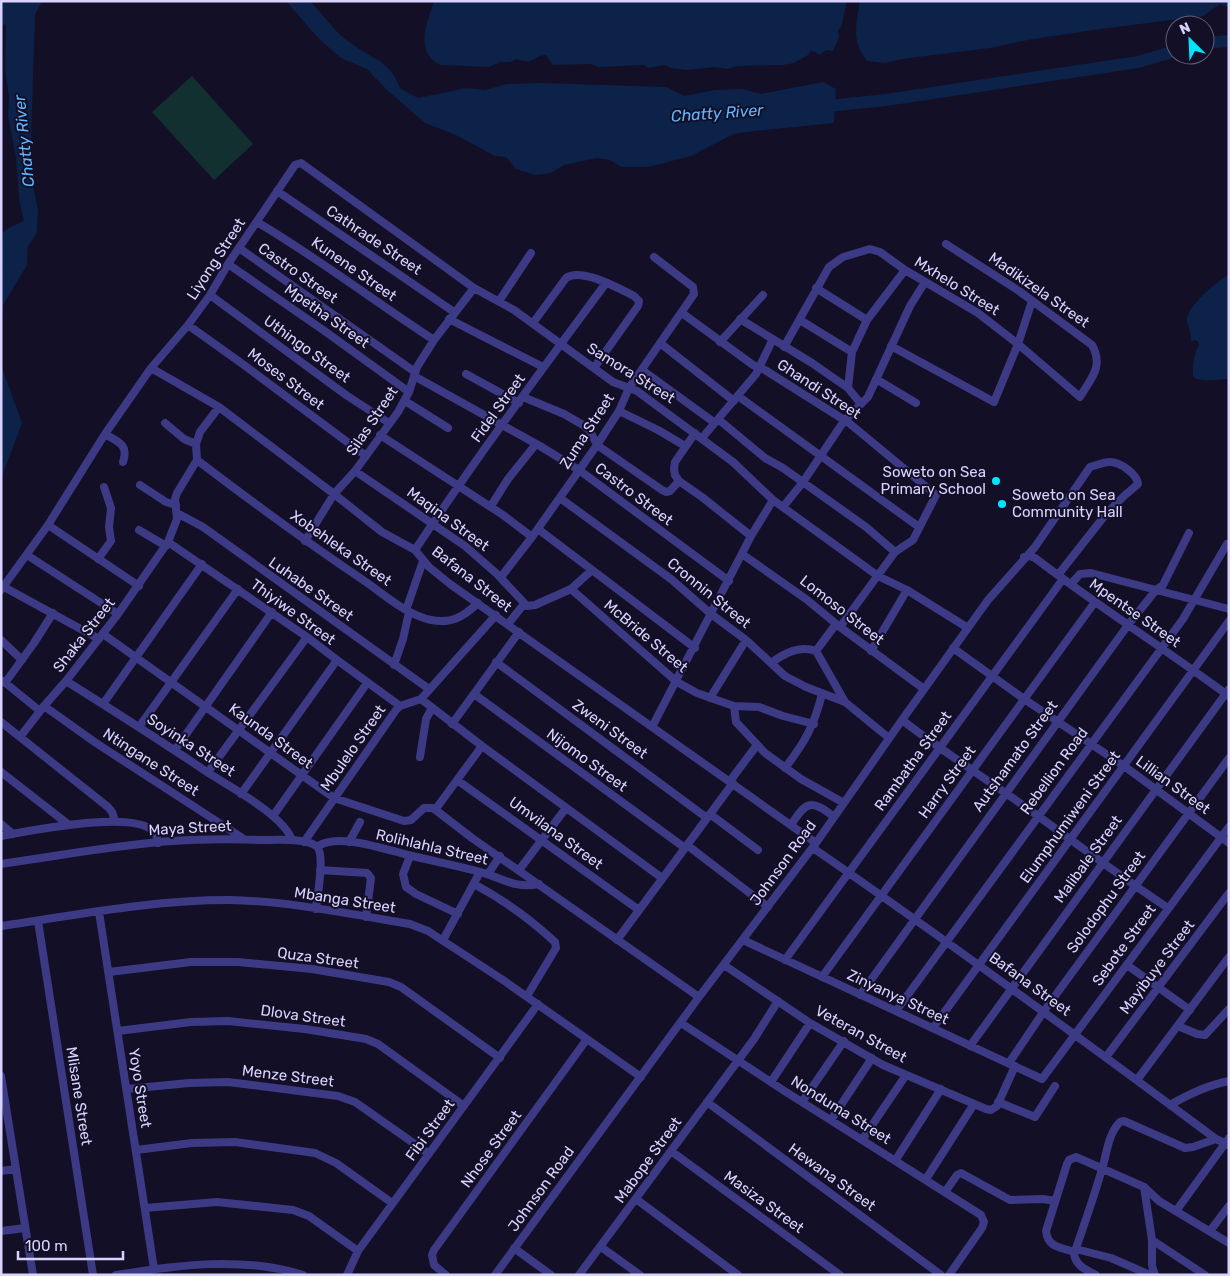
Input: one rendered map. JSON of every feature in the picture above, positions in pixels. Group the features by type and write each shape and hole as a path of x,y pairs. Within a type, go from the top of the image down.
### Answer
{"street":[{"name":"Liyong Street","path":"152,368 210,295 228,264 277,191 299,163"},
{"name":"Samora Street","path":"299,163 474,288 499,301 533,323 617,384 638,391 733,462 773,500 878,576 907,590 968,628"},
{"name":"Cathrade Street","path":"277,191 452,315 543,367"},
{"name":"Kunene Street","path":"257,222 304,250 372,299 434,340"},
{"name":"Madikizela Street","path":"946,244 1019,291 1085,339 1096,352 1096,371 1080,397"},
{"name":"Castro Street","path":"239,248 415,374 579,470 729,581"},
{"name":"Mxhelo Street","path":"816,288 826,270 843,258 870,249 880,252 905,270 978,312 1074,390 1080,397"},
{"path":"499,301 532,253"},
{"name":"Zuma Street","path":"500,577 538,529 597,445 619,411 630,388 694,294 693,287 654,257"},
{"name":"Mpetha Street","path":"228,264 409,392"},
{"path":"848,388 852,352 867,320 905,270"},
{"path":"533,323 568,276 575,274 588,276 634,296 639,304 594,368"},
{"path":"783,507 803,482 844,421 868,397 910,306 925,282"},
{"name":"Fidel Street","path":"415,550 543,367 606,283"},
{"name":"Silas Street","path":"305,541 334,494 355,471 405,401 416,367 452,315 474,288"},
{"path":"784,347 816,288 867,320"},
{"name":"Uthingo Street","path":"210,295 346,395 389,424"},
{"path":"720,342 763,295"},
{"path":"891,346 994,402 1018,344 1032,301"},
{"name":"Ghandi Street","path":"682,312 720,342 759,368 852,425 936,495 920,527"},
{"path":"740,319 812,363 848,388 861,404"},
{"path":"800,320 852,352"},
{"name":"Moses Street","path":"188,325 366,456"},
{"path":"702,438 759,368 773,339"},
{"path":"660,343 736,398 821,455 920,527 911,541 895,552 878,576 816,651"},
{"path":"2,588 27,556 104,434 152,368"},
{"name":"Bafana Street","path":"152,368 219,407 388,537 415,550 437,573 478,603 791,825 848,872 1044,1011 1216,1139 1228,1142"},
{"path":"642,370 866,527 895,552"},
{"path":"466,374 521,400 564,414 583,425 590,431 597,445 666,492 670,491 678,481"},
{"path":"876,379 916,403"},
{"path":"405,401 448,428"},
{"path":"197,460 196,444 200,432 219,407"},
{"path":"619,411 649,425 685,446"},
{"path":"165,423 184,439 196,444"},
{"path":"695,433 674,466 674,473 678,481 752,536"},
{"path":"104,434 120,443 124,448 125,456 123,462"},
{"path":"380,435 491,506 532,537"},
{"path":"491,506 508,479 536,444"},
{"name":"Shaka Street","path":"20,737 42,708 66,682 118,614 167,544 175,528 177,513 176,493 197,460"},
{"name":"Xobehleka Street","path":"197,460 305,541 408,611 431,620 452,620 466,614 478,603"},
{"name":"Rambatha Street","path":"785,960 992,676 1106,514 1138,484 1137,478 1133,474 1115,463 1090,467"},
{"name":"Johnson Road","path":"495,1275 699,997 814,845 953,648 992,596 1034,547 1090,467"},
{"name":"Maqina Street","path":"355,471 465,546 500,577 524,604"},
{"path":"140,485 166,502 176,504"},
{"path":"98,559 111,541 109,527 110,508 104,487"},
{"name":"Cronnin Street","path":"560,498 671,579 711,614 746,640 788,679 846,702"},
{"path":"652,728 742,554 773,500"},
{"name":"Luhabe Street","path":"177,513 203,527 429,690"},
{"path":"48,525 139,586"},
{"path":"538,529 695,648"},
{"path":"139,530 167,544"},
{"name":"Autshamato Street","path":"860,995 1128,625 1156,590 1164,585 1189,532"},
{"name":"Thiyiwe Street","path":"167,544 202,564 308,637 336,660 400,706"},
{"name":"Rebellion Road","path":"896,1012 1160,648 1186,615 1227,544"},
{"name":"Lomoso Street","path":"742,554 806,599 871,651 924,689"},
{"path":"27,556 118,614"},
{"name":"Mpentse Street","path":"1024,558 1030,556 1035,558 1160,648 1228,693"},
{"path":"394,665 404,639 408,611 423,560"},
{"path":"104,704 202,564"},
{"path":"508,624 524,604 531,606 571,589 592,570"},
{"path":"1071,584 1077,576 1087,572 1229,610"},
{"name":"Kaunda Street","path":"2,588 101,636 137,658 334,798 404,821 411,820 424,808 435,810"},
{"path":"139,727 238,589"},
{"name":"McBride Street","path":"571,589 676,682 710,698 734,706 753,706 814,724"},
{"path":"871,651 907,590"},
{"name":"Harry Street","path":"822,977 1095,602"},
{"path":"175,750 272,612"},
{"path":"3,681 22,660 53,614"},
{"name":"Mbulelo Street","path":"304,842 394,713 400,706 421,699 496,616"},
{"name":"Elumphumiweni Street","path":"933,1028 1229,621"},
{"path":"452,724 518,632"},
{"path":"208,772 308,637"},
{"path":"1,640 22,660"},
{"path":"710,698 746,640"},
{"name":"Lillian Street","path":"953,648 1024,699 1124,766 1229,843"},
{"path":"771,663 789,651 816,651"},
{"path":"816,651 846,702 889,738"},
{"path":"241,794 336,660"},
{"name":"Zweni Street","path":"496,662 758,850"},
{"name":"Ntingane Street","path":"3,681 244,839"},
{"name":"Soyinka Street","path":"66,682 104,704 273,816 287,830 292,840"},
{"path":"273,816 367,683"},
{"name":"Malibale Street","path":"970,1046 1228,693"},
{"name":"Nijomo Street","path":"474,694 768,907"},
{"path":"785,768 807,738 814,724 822,694"},
{"path":"421,699 452,724 662,878"},
{"path":"734,706 736,722 773,760 801,779 844,803"},
{"path":"420,757 426,719 432,708"},
{"path":"902,720 1134,886 1168,908"},
{"path":"1,722 108,807 115,821"},
{"path":"617,940 709,816 757,745"},
{"path":"482,746 435,810 699,997"},
{"name":"Solodophu Street","path":"993,1109 998,1102 1012,1064 1044,1011 1229,758"},
{"path":"1,772 69,825"},
{"name":"Umvilana Street","path":"457,780 639,910"},
{"path":"791,825 800,812 812,805 819,806 834,817"},
{"path":"520,870 566,808"},
{"path":"1,836 69,825 115,821 132,822 152,830 157,836 158,842"},
{"path":"349,842 360,822"},
{"path":"1,824 13,834"},
{"name":"Sebote Street","path":"1042,1079 1229,826"},
{"name":"Maya Street","path":"1,864 158,842 244,839 292,840 318,846"},
{"name":"Rolihlahla Street","path":"318,846 329,842 349,842 484,873 522,887 539,884"},
{"path":"316,909 321,856 318,846"},
{"path":"410,856 403,874 406,887 416,894 458,914"},
{"path":"443,940 474,884 500,856"},
{"path":"320,870 367,873 371,878 366,917"},
{"path":"474,884 530,919 555,942 556,945 526,996"},
{"name":"Mayibuye Street","path":"1106,1057 1229,893"},
{"name":"Mbanga Street","path":"1,926 161,904 228,900 253,901 316,909 410,924 422,928 443,940 538,1004 640,1077"},
{"name":"Yoyo Street","path":"99,912 154,1269"},
{"name":"Mlisane Street","path":"38,921 93,1275"},
{"name":"Zinyanya Street","path":"743,940 1042,1079"},
{"path":"1137,1080 1229,957"},
{"name":"Quza Street","path":"109,972 190,962 221,961 312,969 389,982 402,987 500,1058"},
{"name":"Veteran Street","path":"724,965 810,1022 872,1058 906,1075 974,1104 986,1109 993,1109"},
{"path":"1127,965 1190,1010"},
{"name":"Mabope Street","path":"579,1275 762,1027 778,1001"},
{"name":"Fibi Street","path":"347,1275 358,1251 538,1004"},
{"path":"1178,1026 1197,1034 1205,1035 1229,1009"},
{"name":"Dlova Street","path":"118,1031 191,1022 228,1021 305,1029 366,1039 378,1044 464,1106"},
{"path":"771,1082 810,1022"},
{"name":"Nonduma Street","path":"681,1023 895,1161 979,1212 984,1222 978,1234 949,1275"},
{"name":"Nhose Street","path":"446,1275 434,1265 432,1255 434,1250 588,1039"},
{"path":"802,1102 844,1041"},
{"path":"831,1120 872,1058"},
{"path":"862,1140 906,1075"},
{"path":"1,1076 33,1275"},
{"name":"Menze Street","path":"127,1089 189,1083 228,1082 338,1096 355,1102 429,1154"},
{"path":"1170,1105 1193,1092 1229,1082"},
{"path":"998,1102 1035,1117 1055,1086"},
{"path":"895,1161 942,1089"},
{"name":"Hewana Street","path":"707,1102 941,1275"},
{"path":"926,1179 974,1104"},
{"path":"1096,1275 1078,1263 1075,1258 1075,1250 1110,1140 1120,1122 1124,1121 1185,1148 1216,1139"},
{"path":"136,1150 192,1143 235,1142 315,1152 336,1163 392,1203"},
{"path":"1176,1210 1228,1142"},
{"name":"Masiza Street","path":"671,1151 840,1275"},
{"path":"1150,1275 1111,1258 1050,1244 1046,1231 1061,1180 1072,1157 1079,1158 1144,1187 1159,1200 1229,1243"},
{"path":"1,1171 16,1169"},
{"path":"945,1192 957,1174 961,1173 1010,1200 1043,1199 1055,1201"},
{"path":"1144,1187 1152,1240 1152,1266 1155,1275"},
{"path":"636,1199 738,1275"},
{"path":"145,1208 217,1202 293,1210 309,1216 358,1251"},
{"path":"1210,1231 1229,1206"},
{"path":"1,1231 25,1228"},
{"path":"1152,1240 1205,1275"},
{"path":"600,1247 640,1275"},
{"path":"514,1248 551,1275"},
{"path":"116,1275 198,1264 255,1271 270,1267 303,1275"}],"green space":[{"path":"192,76 253,144 214,180 152,112"}],"water":[{"path":"1,1 42,1 35,15 27,265 3,305 1,333 1,234 24,221 19,198 16,157 8,116 9,97 5,68 6,25 1,24"},
{"path":"286,1 310,1 340,35 380,61 392,72 401,89 418,98 466,88 485,90 507,84 542,83 666,87 684,96 715,90 743,89 761,94 823,82 836,89 834,123 734,134 691,156 648,167 621,167 610,160 597,158 564,165 551,173 535,175 516,169 506,157 495,156 456,135 425,123 387,90 367,69 341,58 320,40"},
{"path":"434,1 847,1 841,27 838,30 839,37 833,51 826,50 820,55 811,50 808,55 794,63 783,65 736,66 728,69 715,67 686,70 671,68 665,65 648,68 644,65 598,67 591,64 553,65 546,55 530,61 516,59 510,62 500,62 489,67 440,65 427,53 425,45 426,27"},
{"path":"860,1 1229,1 1229,8 1220,4 1204,15 1165,15 1165,21 1033,39 990,48 902,59 885,63 867,61 862,54 856,33"},
{"path":"1229,274 1229,379 1210,380 1195,378 1193,376 1194,357 1199,345 1198,341 1191,342 1187,319 1192,307 1204,294"},
{"path":"1,365 22,423 1,479"}],"waterway":[{"name":"Chatty River","path":"1215,42 1229,41"},
{"name":"Chatty River","path":"818,107 886,100 1138,62 1165,54"},
{"name":"Chatty River","path":"1,270 9,264 31,231 32,212 26,181"}],"place":[{"name":"Soweto on Sea Primary School","path":"996,481"},
{"name":"Soweto on Sea Community Hall","path":"1002,504"}]}
